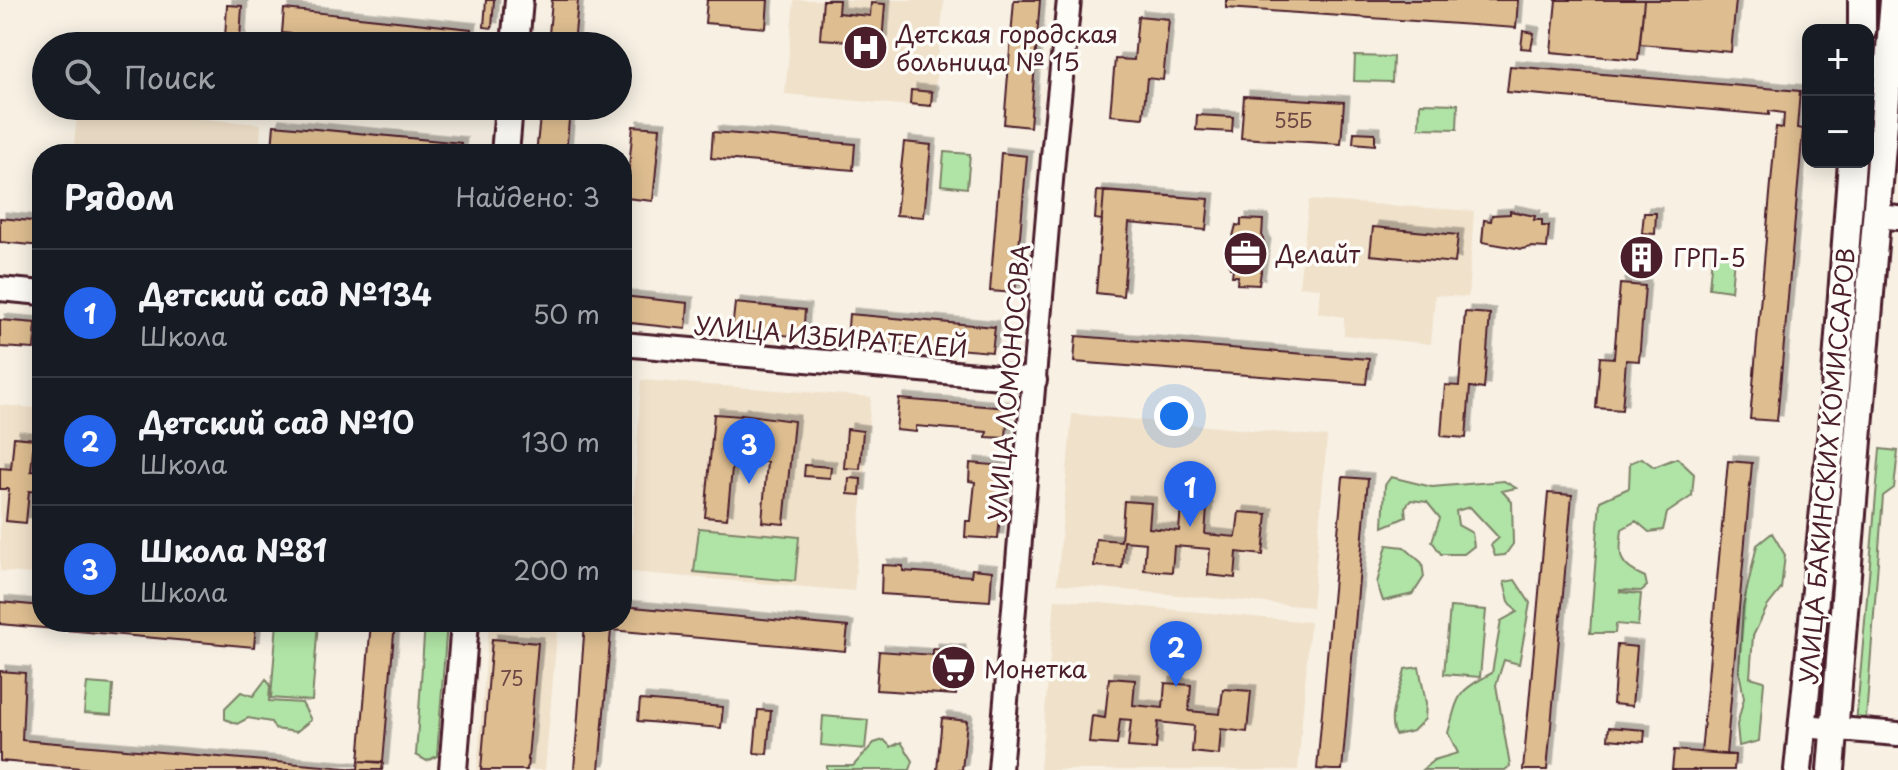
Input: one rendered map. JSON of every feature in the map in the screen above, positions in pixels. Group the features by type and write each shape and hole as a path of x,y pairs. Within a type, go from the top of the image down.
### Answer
{"main road":[{"path":"516,32 519,0"},
{"path":"1862,0 1862,24"},
{"name":"УЛИЦА БАКИНСКИХ КОМИССАРОВ","path":"1831,770 1855,455 1888,217 1894,0"},
{"path":"506,144 508,120"},
{"name":"УЛИЦА БАКИНСКИХ КОМИССАРОВ","path":"1798,770 1832,429 1852,168"},
{"path":"453,770 464,632"}],"street":[{"name":"УЛИЦА ЛОМОНОСОВА","path":"1000,770 1069,0"},
{"path":"0,289 32,292"},
{"name":"УЛИЦА ИЗБИРАТЕЛЕЙ","path":"632,345 1035,380"},
{"path":"1803,726 1898,734"}],"shaded area":[{"name":"Детская городская больница № 15","path":"794,0 944,0 933,108 785,94"},
{"path":"77,120 215,120 261,124 260,144 74,144"},
{"path":"1309,200 1474,211 1468,297 1435,295 1431,344 1344,335 1344,317 1318,313 1320,288 1299,286"},
{"path":"641,380 871,397 854,591 632,572"},
{"path":"0,405 32,408 32,574 0,571"},
{"path":"1072,414 1327,437 1312,607 1057,584"},
{"path":"1055,599 1310,622 1298,770 1040,770"},
{"path":"488,632 557,632 545,770 477,770"}],"green space":[{"path":"1355,56 1393,57 1392,82 1354,81"},
{"path":"1420,103 1458,104 1457,129 1419,128"},
{"path":"944,152 970,154 967,188 941,185"},
{"path":"1712,255 1734,257 1731,291 1709,288"},
{"path":"1880,449 1898,451 1894,488 1883,496 1866,719 1877,721 1877,726 1856,724"},
{"path":"1642,458 1654,467 1677,458 1694,474 1692,496 1667,513 1663,530 1649,532 1636,521 1622,529 1622,559 1630,569 1645,577 1647,586 1641,591 1620,590 1641,594 1638,626 1616,624 1615,633 1590,633 1600,501 1629,488 1630,463"},
{"path":"1391,477 1432,487 1504,481 1516,488 1502,491 1512,502 1513,544 1505,555 1495,556 1491,545 1499,538 1470,507 1456,511 1458,525 1472,533 1474,546 1464,554 1441,554 1432,541 1440,518 1427,502 1411,500 1405,507 1406,517 1383,527 1385,485"},
{"path":"699,528 799,537 795,581 694,572"},
{"path":"1772,533 1785,555 1781,589 1767,607 1753,636 1750,677 1764,681 1759,741 1739,746 1737,725 1744,698 1739,671 1743,607 1757,545"},
{"path":"1387,545 1404,547 1422,563 1424,577 1413,594 1383,601 1377,583"},
{"path":"1515,580 1530,603 1519,664 1504,660 1496,685 1510,766 1505,770 1422,770 1434,760 1458,753 1448,733 1454,710 1465,690 1492,673 1501,621 1517,612 1509,601 1504,582"},
{"path":"1450,607 1486,610 1480,677 1444,674"},
{"path":"276,632 317,632 312,701 271,698"},
{"path":"424,632 446,632 437,756 427,761 416,755"},
{"path":"1419,667 1426,703 1425,719 1413,731 1395,735 1393,711 1405,669"},
{"path":"266,679 270,685 269,701 302,703 311,720 296,732 275,729 271,722 248,718 237,724 225,719 225,708 241,692 253,696"},
{"path":"87,683 113,685 111,715 84,713"},
{"path":"823,716 868,720 865,749 821,745"},
{"path":"884,740 891,747 901,742 913,761 910,770 827,770 827,766 853,766 874,743"}],"building":[{"path":"486,0 494,0 492,28 484,27"},
{"path":"552,0 578,0 575,32 549,32"},
{"path":"707,0 768,0 766,28 705,23"},
{"path":"823,0 839,0 838,13 870,16 871,3 885,4 882,43 820,39"},
{"path":"1014,0 1040,0 1030,127 1004,124"},
{"path":"1226,0 1518,0 1516,28 1226,8"},
{"path":"1556,0 1644,0 1638,60 1551,52"},
{"path":"1644,0 1736,0 1731,52 1640,44"},
{"path":"227,5 242,6 240,32 225,32"},
{"path":"284,9 471,29 471,32 282,32"},
{"path":"1138,16 1169,19 1163,80 1147,78 1143,118 1110,115 1115,59 1134,60"},
{"path":"1523,31 1534,33 1531,49 1521,48"},
{"path":"1510,66 1800,91 1797,128 1802,129 1802,140 1777,421 1750,419 1776,127 1783,128 1784,113 1769,111 1769,115 1507,92"},
{"path":"911,90 932,92 931,106 910,104"},
{"path":"1244,96 1344,102 1341,144 1241,138"},
{"path":"1197,115 1233,117 1232,132 1196,130"},
{"path":"540,120 569,120 567,144 537,144"},
{"path":"274,125 461,143 461,144 272,144"},
{"path":"633,126 660,128 653,201 632,199"},
{"path":"713,132 855,144 853,170 711,158"},
{"path":"1354,132 1375,133 1375,145 1353,143"},
{"path":"904,142 931,145 924,217 896,215"},
{"path":"1001,153 1027,156 1015,293 990,291"},
{"path":"1097,191 1209,199 1206,230 1129,223 1123,296 1096,293 1102,220 1095,219"},
{"path":"1104,191 1209,199 1206,230 1129,223 1123,296 1096,293"},
{"path":"1510,211 1535,216 1534,220 1542,220 1542,226 1549,226 1547,248 1522,249 1482,242 1484,220 1491,221 1492,215 1510,214"},
{"path":"1644,213 1656,213 1655,234 1642,233"},
{"path":"0,218 32,221 32,245 0,242"},
{"path":"1241,219 1263,220 1265,245 1259,285 1237,284 1238,276 1232,276 1228,244 1231,244 1236,225 1241,226"},
{"path":"1373,227 1458,235 1455,263 1370,255"},
{"path":"1620,284 1645,286 1639,361 1626,360 1622,410 1596,408 1600,357 1614,358"},
{"path":"632,297 688,303 686,329 632,323"},
{"path":"735,303 805,310 803,337 732,330"},
{"path":"1465,312 1490,314 1484,389 1470,387 1466,438 1441,436 1445,385 1459,386"},
{"path":"849,314 995,327 992,352 847,340"},
{"path":"0,320 32,323 32,349 0,347"},
{"path":"1076,336 1369,359 1366,384 1074,362"},
{"path":"899,399 1008,408 1006,438 986,437 987,432 916,426 916,432 896,430"},
{"path":"714,414 794,421 784,524 762,522 767,462 733,459 727,519 705,517"},
{"path":"847,429 863,431 860,469 844,468"},
{"path":"14,437 32,439 32,491 29,491 26,523 6,521 9,489 0,489 0,468 11,469"},
{"path":"1728,461 1752,463 1726,755 1701,753"},
{"path":"970,463 1004,466 998,539 965,537 966,521 971,521 975,482 969,481"},
{"path":"805,465 831,467 830,478 804,476"},
{"path":"1343,477 1368,479 1342,770 1332,770 1317,769"},
{"path":"849,478 861,479 860,495 848,494"},
{"path":"1548,493 1572,495 1547,770 1523,770"},
{"path":"1124,501 1151,503 1149,528 1179,531 1181,506 1207,508 1205,534 1236,537 1239,512 1267,514 1263,555 1237,552 1235,578 1208,575 1210,549 1174,546 1172,572 1144,570 1146,543 1124,541 1122,568 1094,566 1096,539 1121,541"},
{"path":"882,565 903,566 903,571 971,576 972,569 992,571 990,601 881,594"},
{"path":"0,602 32,605 32,627 0,624"},
{"path":"632,607 848,627 845,651 632,632"},
{"path":"88,632 255,632 254,647"},
{"path":"370,632 394,632 383,762 359,761"},
{"path":"584,632 611,632 599,770 574,770"},
{"path":"492,639 538,643 527,770 481,770"},
{"path":"1617,645 1637,647 1632,706 1613,704"},
{"path":"933,649 960,651 963,684 957,684 956,695 876,690 879,651 933,655"},
{"path":"0,671 25,673 22,740 358,769 359,761 383,763 382,770 106,770 0,761"},
{"path":"1109,678 1135,680 1133,705 1163,708 1165,683 1191,685 1189,711 1220,714 1223,689 1251,691 1247,732 1221,729 1219,755 1192,752 1194,726 1158,722 1156,749 1128,747 1131,720 1120,719 1117,745 1089,743 1092,716 1105,718"},
{"path":"640,700 723,707 721,728 638,721"},
{"path":"758,710 771,711 767,754 754,753"},
{"path":"942,718 967,721 962,770 937,770"},
{"path":"1609,727 1645,730 1644,742 1608,739"},
{"path":"1674,750 1735,755 1734,770 1672,770"}],"place":[{"name":"Детская городская больница № 15","path":"865,47"},
{"name":"Делайт","path":"1245,253"},
{"name":"ГРП-5","path":"1642,257"},
{"name":"Школа №81","path":"749,484"},
{"name":"Детский сад №134","path":"1190,527"},
{"name":"Монетка","path":"953,668"},
{"name":"Детский сад №10","path":"1176,687"}]}
